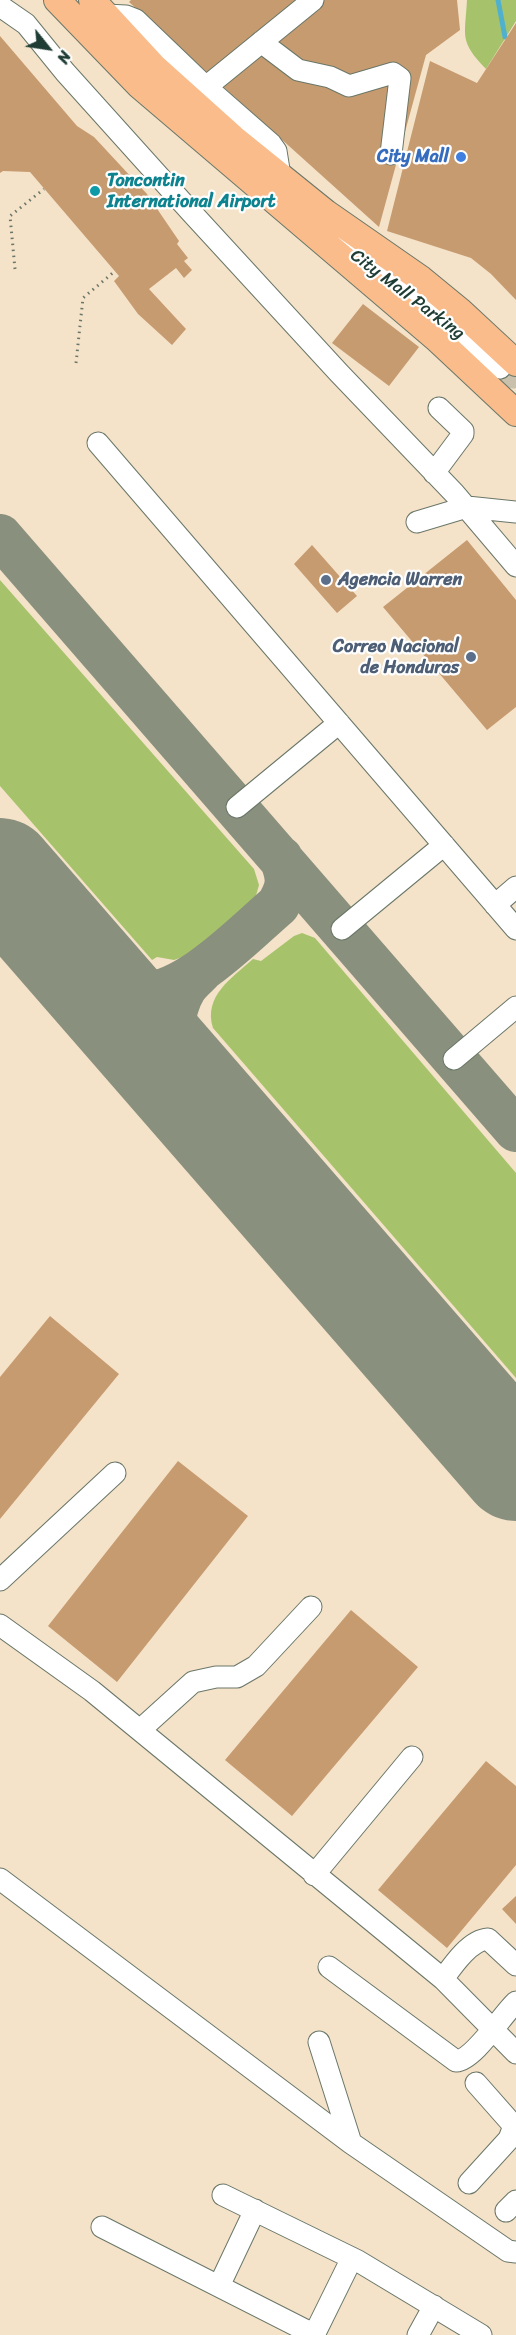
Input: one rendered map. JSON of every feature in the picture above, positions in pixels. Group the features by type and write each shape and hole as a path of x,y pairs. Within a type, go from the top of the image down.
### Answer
{"main road":[{"path":"57,0 139,85 436,338 516,413"},
{"path":"99,8 155,68 233,138 326,213 421,279 460,311 508,365"}],"street":[{"path":"206,87 313,0"},
{"path":"0,6 26,24 65,72 266,295 467,507 516,566"},
{"path":"99,8 136,20 206,87 274,147 280,176"},
{"path":"261,42 298,70 330,77 344,86 393,73 397,74 400,78 392,154"},
{"name":"City Mall Parking","path":"309,230 354,252 508,365"},
{"path":"434,473 463,434 463,431 439,408"},
{"path":"98,443 516,929"},
{"path":"417,522 467,507 516,512"},
{"path":"237,807 339,723"},
{"path":"342,929 444,845"},
{"path":"495,905 516,886"},
{"path":"454,1059 516,1007"},
{"path":"0,1580 115,1473"},
{"path":"140,1730 193,1682 216,1677 237,1677 256,1666 311,1607"},
{"path":"0,1625 92,1690 260,1827 314,1875 443,1978 516,2053"},
{"path":"314,1875 412,1757"},
{"path":"0,1879 351,2143 508,2251 516,2252"},
{"path":"443,1978 458,1959 482,1940 488,1939 516,1965"},
{"path":"329,1967 456,2061 462,2061 480,2044 516,2002"},
{"path":"319,2042 351,2143"},
{"path":"469,2183 509,2139 515,2126 476,2083"},
{"path":"223,2195 352,2258 481,2335"},
{"path":"219,2286 255,2210"},
{"path":"102,2227 314,2335 352,2258"},
{"path":"418,2335 434,2306"}],"path":[{"path":"15,269 10,216 44,189"},
{"path":"76,363 83,298 115,271"}],"green space":[{"path":"467,0 516,0 516,21 486,69 471,52 466,38"},
{"path":"0,580 254,869 259,885 255,899 248,908 191,954 174,960 157,957 152,960 0,786"},
{"path":"302,933 315,938 516,1173 516,1378 213,1028 212,1006 228,981 253,959 261,961 294,936"}],"building":[{"path":"131,0 457,0 460,30 426,55 379,227 129,2"},
{"name":"City Mall","path":"516,23 516,300 491,274 471,258 387,231 430,61 477,83"},
{"name":"Toncontin International Airport","path":"0,36 77,126 94,137 147,194 179,241 177,244 188,258 184,261 192,270 184,278 176,268 149,289 186,329 172,345 138,314 114,281 119,276 30,172 3,171 0,173"},
{"path":"363,304 419,347 389,386 332,343"},
{"name":"Correo Nacional de Honduras","path":"467,540 516,600 516,707 487,730 383,607"},
{"name":"Agencia Warren","path":"312,545 357,596 337,613 294,564"},
{"path":"50,1316 119,1374 0,1519 0,1377"},
{"path":"178,1461 248,1516 117,1682 48,1626"},
{"path":"351,1610 418,1667 292,1816 225,1760"},
{"path":"486,1761 516,1786 516,1865 447,1948 378,1890"},
{"path":"516,1896 516,1924 502,1909"}],"waterway":[{"path":"498,0 505,37"}],"taxiway":[{"path":"0,536 516,1130"},
{"path":"89,975 120,990 140,994 158,992 195,974 232,946 278,905 287,882 281,858"},
{"path":"185,1085 175,1049 175,1012 185,988 201,971"}],"runway":[{"path":"0,873 516,1466"}],"tunnel":[{"path":"500,368 513,378 516,377"}],"place":[{"name":"City Mall","path":"461,157"},
{"name":"Toncontin International Airport","path":"95,191"},
{"name":"Agencia Warren","path":"326,580"},
{"name":"Correo Nacional de Honduras","path":"471,657"}]}
